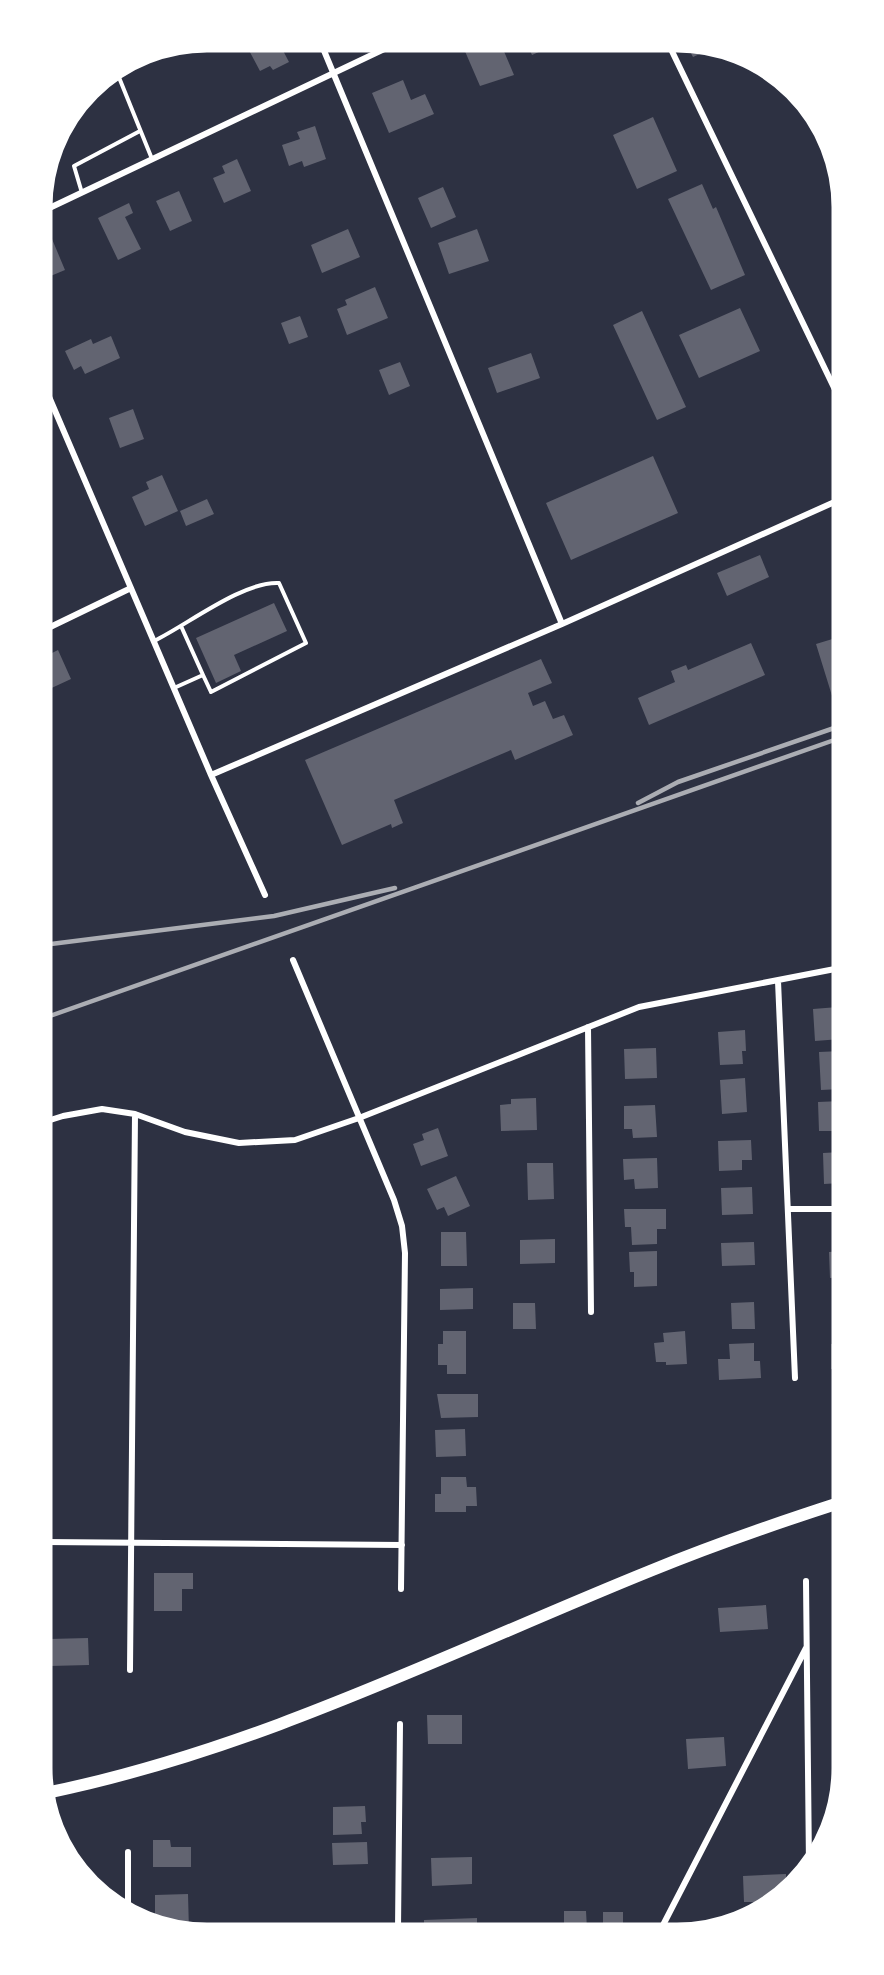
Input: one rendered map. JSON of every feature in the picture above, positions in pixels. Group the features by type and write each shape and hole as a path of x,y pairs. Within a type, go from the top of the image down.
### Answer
{"highway":[{"path":"53,1792 85,1785 277,1724 374,1687 649,1571 751,1531 833,1505"}],"street":[{"path":"325,51 562,624"},
{"path":"51,207 380,51"},
{"path":"672,51 833,388"},
{"path":"51,399 211,775 265,895"},
{"path":"211,775 562,624 833,503"},
{"path":"51,627 131,588"},
{"path":"293,960 402,1226 405,1253 401,1589"},
{"path":"51,1120 102,1109 135,1114 185,1132 239,1143 295,1140 359,1118 588,1027 661,1002 833,969"},
{"path":"778,981 795,1378"},
{"path":"588,1027 591,1312"},
{"path":"130,1670 135,1114"},
{"path":"789,1209 833,1209"},
{"path":"51,1542 402,1545"},
{"path":"806,1581 809,1851"},
{"path":"665,1924 806,1648"},
{"path":"398,1924 400,1724"},
{"path":"128,1852 128,1902"}],"lane":[{"path":"119,78 152,160"},
{"path":"82,193 74,166 140,131"},
{"path":"154,641 181,626 257,586 279,583 306,643 211,692 181,626"},
{"path":"174,688 203,675"}],"building":[{"path":"249,51 283,51 289,62 273,70 270,66 260,71"},
{"path":"465,51 504,51 514,75 480,86"},
{"path":"690,51 701,53 693,57"},
{"path":"403,80 411,100 425,94 434,114 389,133 372,93"},
{"path":"653,117 677,171 637,189 613,135"},
{"path":"315,126 326,159 304,167 302,161 289,166 282,145 300,139 297,132"},
{"path":"237,159 251,191 224,203 213,178 225,173 222,166"},
{"path":"702,184 713,209 716,207 745,275 711,290 668,199"},
{"path":"443,187 456,217 431,228 418,198"},
{"path":"179,191 192,221 170,231 156,201"},
{"path":"129,203 133,213 125,217 141,249 118,260 98,218"},
{"path":"348,229 360,257 322,273 311,245"},
{"path":"477,229 489,261 449,274 438,243"},
{"path":"51,239 65,270 51,276"},
{"path":"375,287 388,318 347,335 337,309 347,305 345,300"},
{"path":"740,308 760,351 699,378 679,335"},
{"path":"642,311 686,407 657,420 613,325"},
{"path":"300,316 308,337 289,344 281,323"},
{"path":"111,336 120,358 85,374 81,366 74,370 65,351 91,339 93,344"},
{"path":"531,353 540,378 497,393 488,368"},
{"path":"400,362 410,386 389,395 379,370"},
{"path":"133,409 144,439 120,448 109,418"},
{"path":"653,456 678,513 571,560 546,503"},
{"path":"162,475 178,511 145,526 132,497 149,489 146,482"},
{"path":"207,499 214,514 186,526 180,511"},
{"path":"760,555 769,577 727,596 717,573"},
{"path":"274,603 287,631 234,655 241,671 216,683 196,638"},
{"path":"833,639 833,699 816,644"},
{"path":"751,643 765,675 649,725 638,698 675,682 671,671 686,665 688,670"},
{"path":"58,650 71,679 51,688 51,654"},
{"path":"541,659 552,683 528,693 533,706 545,701 553,719 564,715 573,735 515,760 511,750 394,800 403,823 392,828 391,824 342,845 305,760"},
{"path":"833,1007 833,1040 815,1041 813,1009"},
{"path":"745,1030 746,1051 742,1051 743,1064 720,1065 718,1032"},
{"path":"656,1048 657,1078 625,1079 624,1049"},
{"path":"833,1051 833,1089 821,1090 819,1052"},
{"path":"745,1078 747,1112 722,1114 720,1080"},
{"path":"536,1098 537,1130 501,1131 500,1105 511,1104 511,1099"},
{"path":"833,1101 833,1131 819,1131 818,1102"},
{"path":"655,1105 657,1137 633,1138 632,1129 624,1129 624,1106"},
{"path":"438,1128 448,1156 421,1166 413,1144 424,1140 422,1134"},
{"path":"751,1140 752,1160 742,1160 742,1170 719,1171 718,1141"},
{"path":"833,1152 833,1183 824,1184 823,1153"},
{"path":"657,1158 658,1188 635,1189 634,1179 624,1180 623,1159"},
{"path":"527,1163 553,1163 554,1199 528,1200"},
{"path":"456,1176 470,1206 448,1216 444,1207 437,1210 427,1189"},
{"path":"752,1187 753,1214 722,1215 721,1188"},
{"path":"624,1209 666,1209 666,1229 657,1229 657,1244 632,1245 631,1227 625,1227"},
{"path":"441,1232 466,1232 467,1266 441,1266"},
{"path":"555,1239 555,1263 520,1264 520,1240"},
{"path":"754,1242 755,1265 722,1266 721,1243"},
{"path":"657,1251 657,1286 634,1287 634,1272 630,1272 629,1252"},
{"path":"829,1252 833,1252 833,1278 830,1278"},
{"path":"473,1288 473,1309 440,1310 440,1289"},
{"path":"754,1302 755,1329 732,1329 731,1303"},
{"path":"513,1303 535,1303 536,1329 513,1329"},
{"path":"443,1331 466,1331 466,1374 447,1374 447,1365 438,1365 438,1344 443,1344"},
{"path":"685,1331 687,1364 666,1365 666,1362 656,1362 654,1343 664,1342 663,1333"},
{"path":"754,1343 754,1361 760,1361 761,1378 719,1380 718,1359 730,1359 729,1344"},
{"path":"831,1344 833,1344 833,1369 831,1369"},
{"path":"437,1394 478,1394 478,1417 441,1418"},
{"path":"465,1429 466,1456 436,1457 435,1430"},
{"path":"441,1477 466,1477 467,1487 476,1487 477,1506 466,1506 466,1512 435,1512 435,1494 441,1494"},
{"path":"154,1573 193,1573 193,1589 182,1589 182,1611 154,1611"},
{"path":"766,1605 768,1629 720,1632 718,1608"},
{"path":"88,1638 89,1665 51,1666 51,1639"},
{"path":"427,1715 462,1715 462,1744 428,1744"},
{"path":"724,1737 726,1766 688,1769 686,1739"},
{"path":"365,1806 366,1822 361,1822 362,1834 333,1835 333,1807"},
{"path":"153,1840 170,1840 171,1847 191,1847 191,1867 153,1867"},
{"path":"367,1842 368,1864 333,1865 332,1843"},
{"path":"472,1857 472,1884 432,1886 431,1858"},
{"path":"786,1874 786,1879 756,1902 744,1902 743,1876"},
{"path":"188,1894 189,1923 155,1915 155,1895"},
{"path":"564,1911 586,1911 587,1924 564,1924"},
{"path":"603,1912 623,1912 623,1924 603,1924"},
{"path":"477,1918 477,1924 424,1924 424,1920"}],"railway":[{"path":"638,803 678,782 833,728"},
{"path":"51,1016 833,740"},
{"path":"51,944 274,916 395,888"}]}
